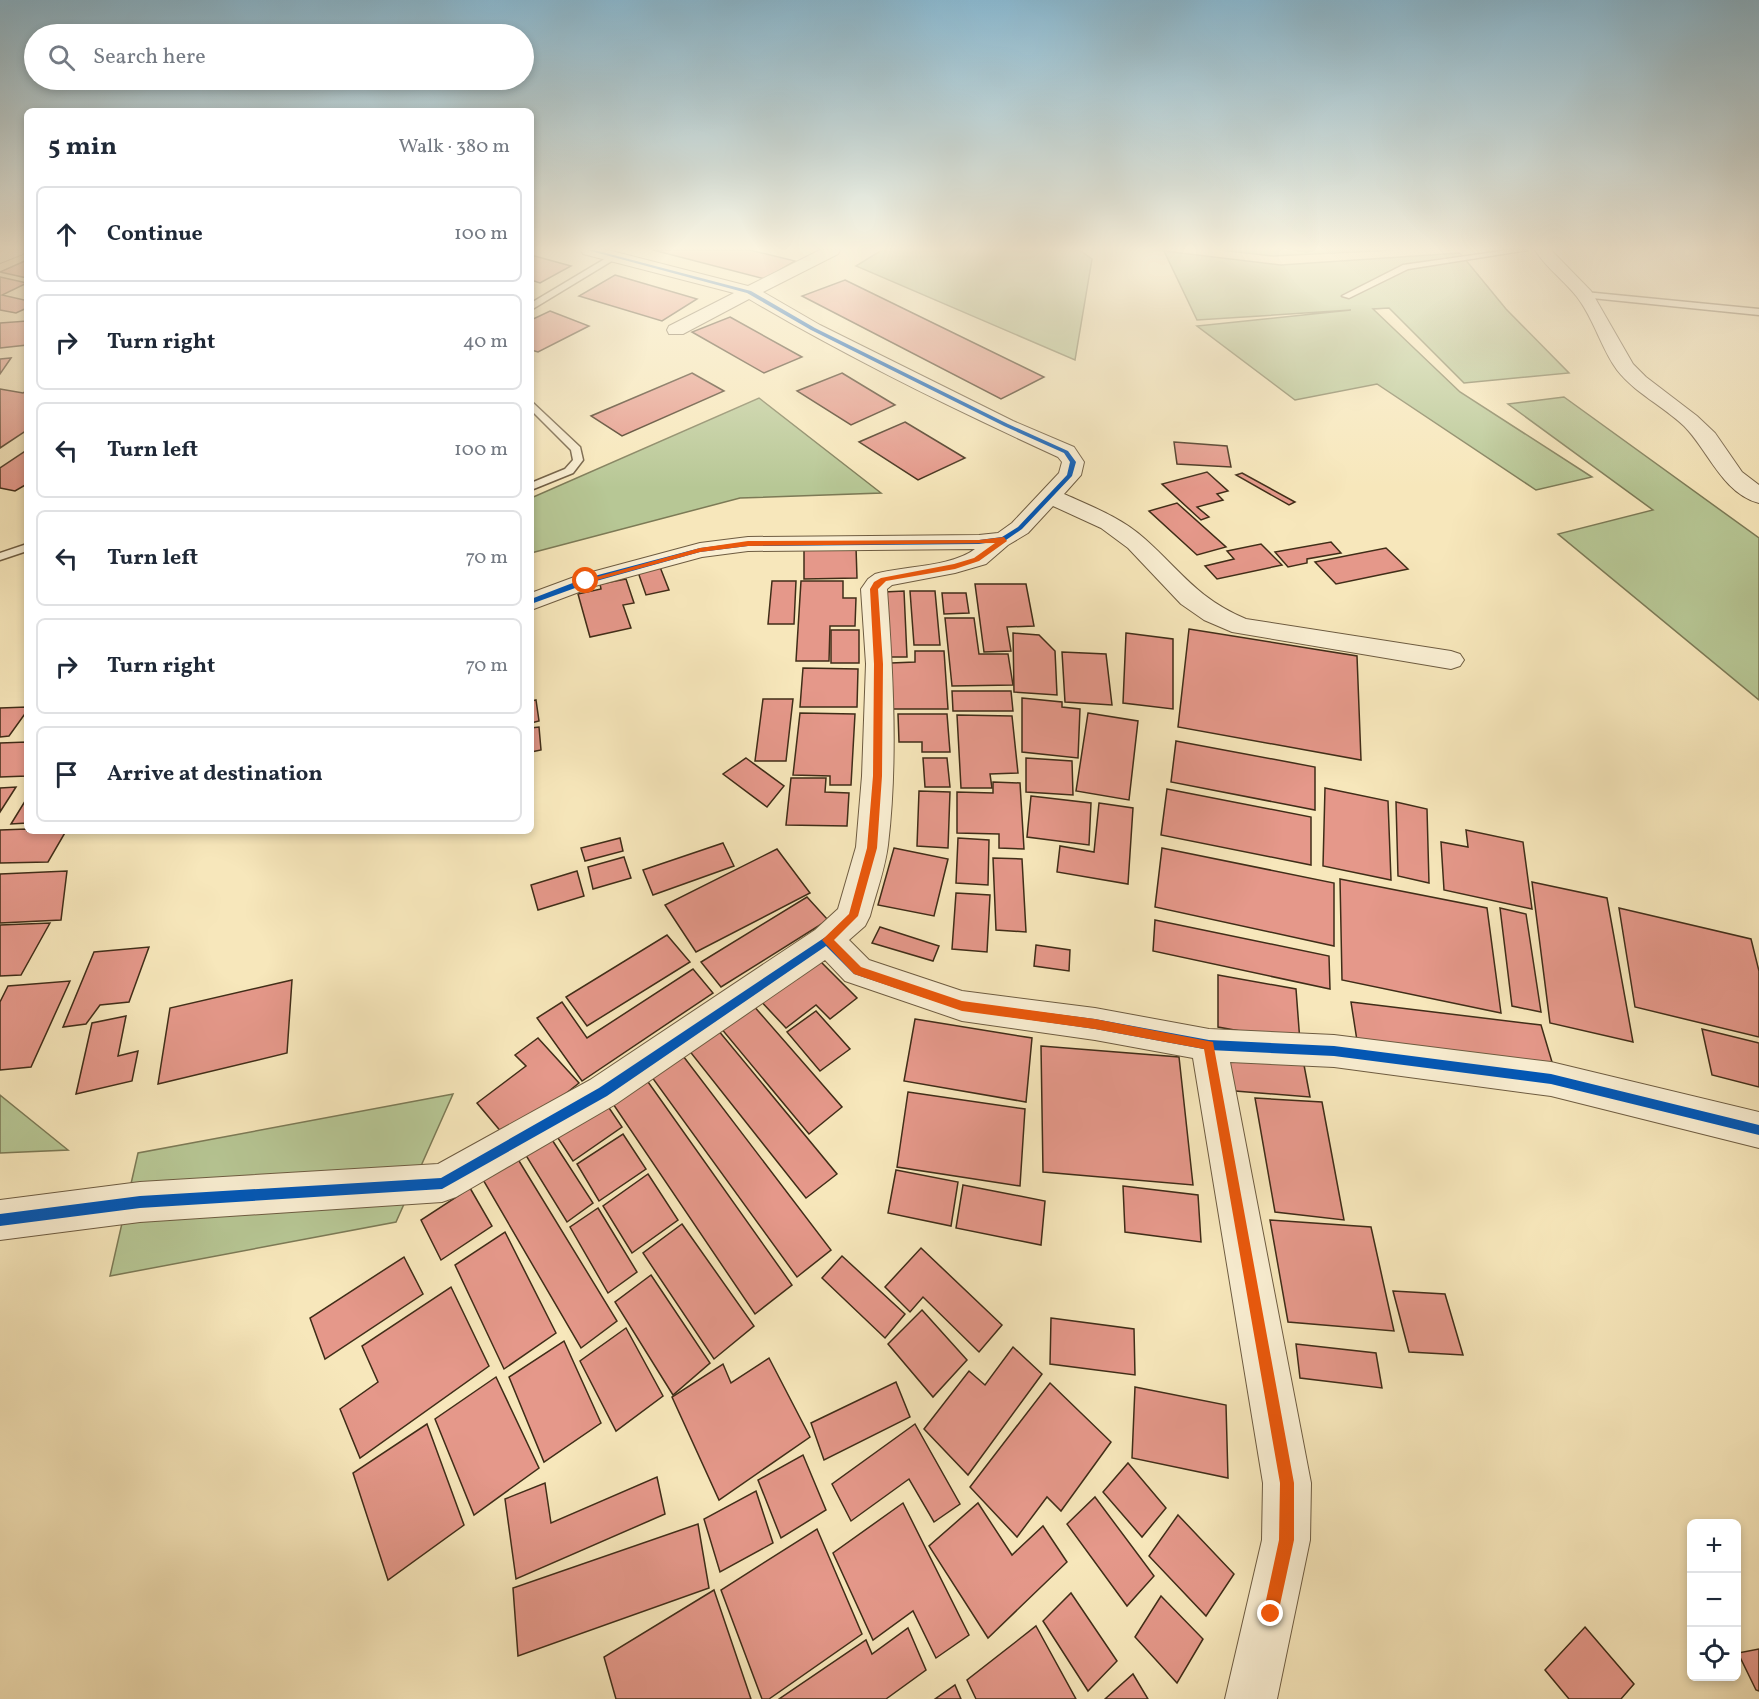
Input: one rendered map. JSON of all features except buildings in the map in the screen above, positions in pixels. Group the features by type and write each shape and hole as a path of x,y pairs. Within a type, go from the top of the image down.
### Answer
{"street":[{"path":"0,1221 140,1202 442,1183 603,1092 827,940 853,916 872,848 877,776 879,664 874,589 884,579 955,566 977,559 1020,528 1070,475 1073,462 1066,452 1005,425 816,329"},
{"path":"1604,329 1625,367 1639,381 1690,420 1707,438 1734,477 1759,496"},
{"path":"1050,496 1109,523 1136,543 1190,598 1214,614 1241,626 1450,660"},
{"path":"534,601 597,578 700,550 748,544 979,542 1004,539"},
{"path":"827,940 857,971 962,1006 1095,1024 1209,1045 1334,1051 1551,1079 1759,1130"},
{"path":"1209,1045 1287,1483 1286,1540 1251,1699"}],"lane":[{"path":"534,407 576,449 578,460 569,471 534,486"},
{"path":"0,557 24,548"}],"green space":[{"path":"1003,329 1080,329 1075,360"},
{"path":"1201,329 1394,329 1460,392 1592,477 1536,490 1377,384 1295,400"},
{"path":"1410,329 1526,329 1569,373 1464,383"},
{"path":"1564,397 1759,538 1759,700 1558,534 1653,510 1508,404"},
{"path":"759,398 881,493 740,498 534,552 534,497"},
{"path":"453,1094 396,1222 110,1276 138,1153"},
{"path":"0,1095 68,1150 0,1153"}],"cycle path":[{"path":"534,601 586,581 700,550 748,544 979,542 1004,539 1020,528 1070,475 1073,462 1066,452 1006,425 814,329"},
{"path":"0,1220 140,1202 442,1183 603,1092 827,940 857,971 962,1006 1095,1024 1209,1045 1334,1051 1551,1079 1759,1130"}],"route":[{"path":"586,581 700,550 748,544 979,542 1004,539 977,559 955,566 884,579 874,589 879,664 877,776 872,848 853,916 827,940 857,971 962,1006 1095,1024 1209,1045 1287,1483 1286,1540 1271,1614"}]}
